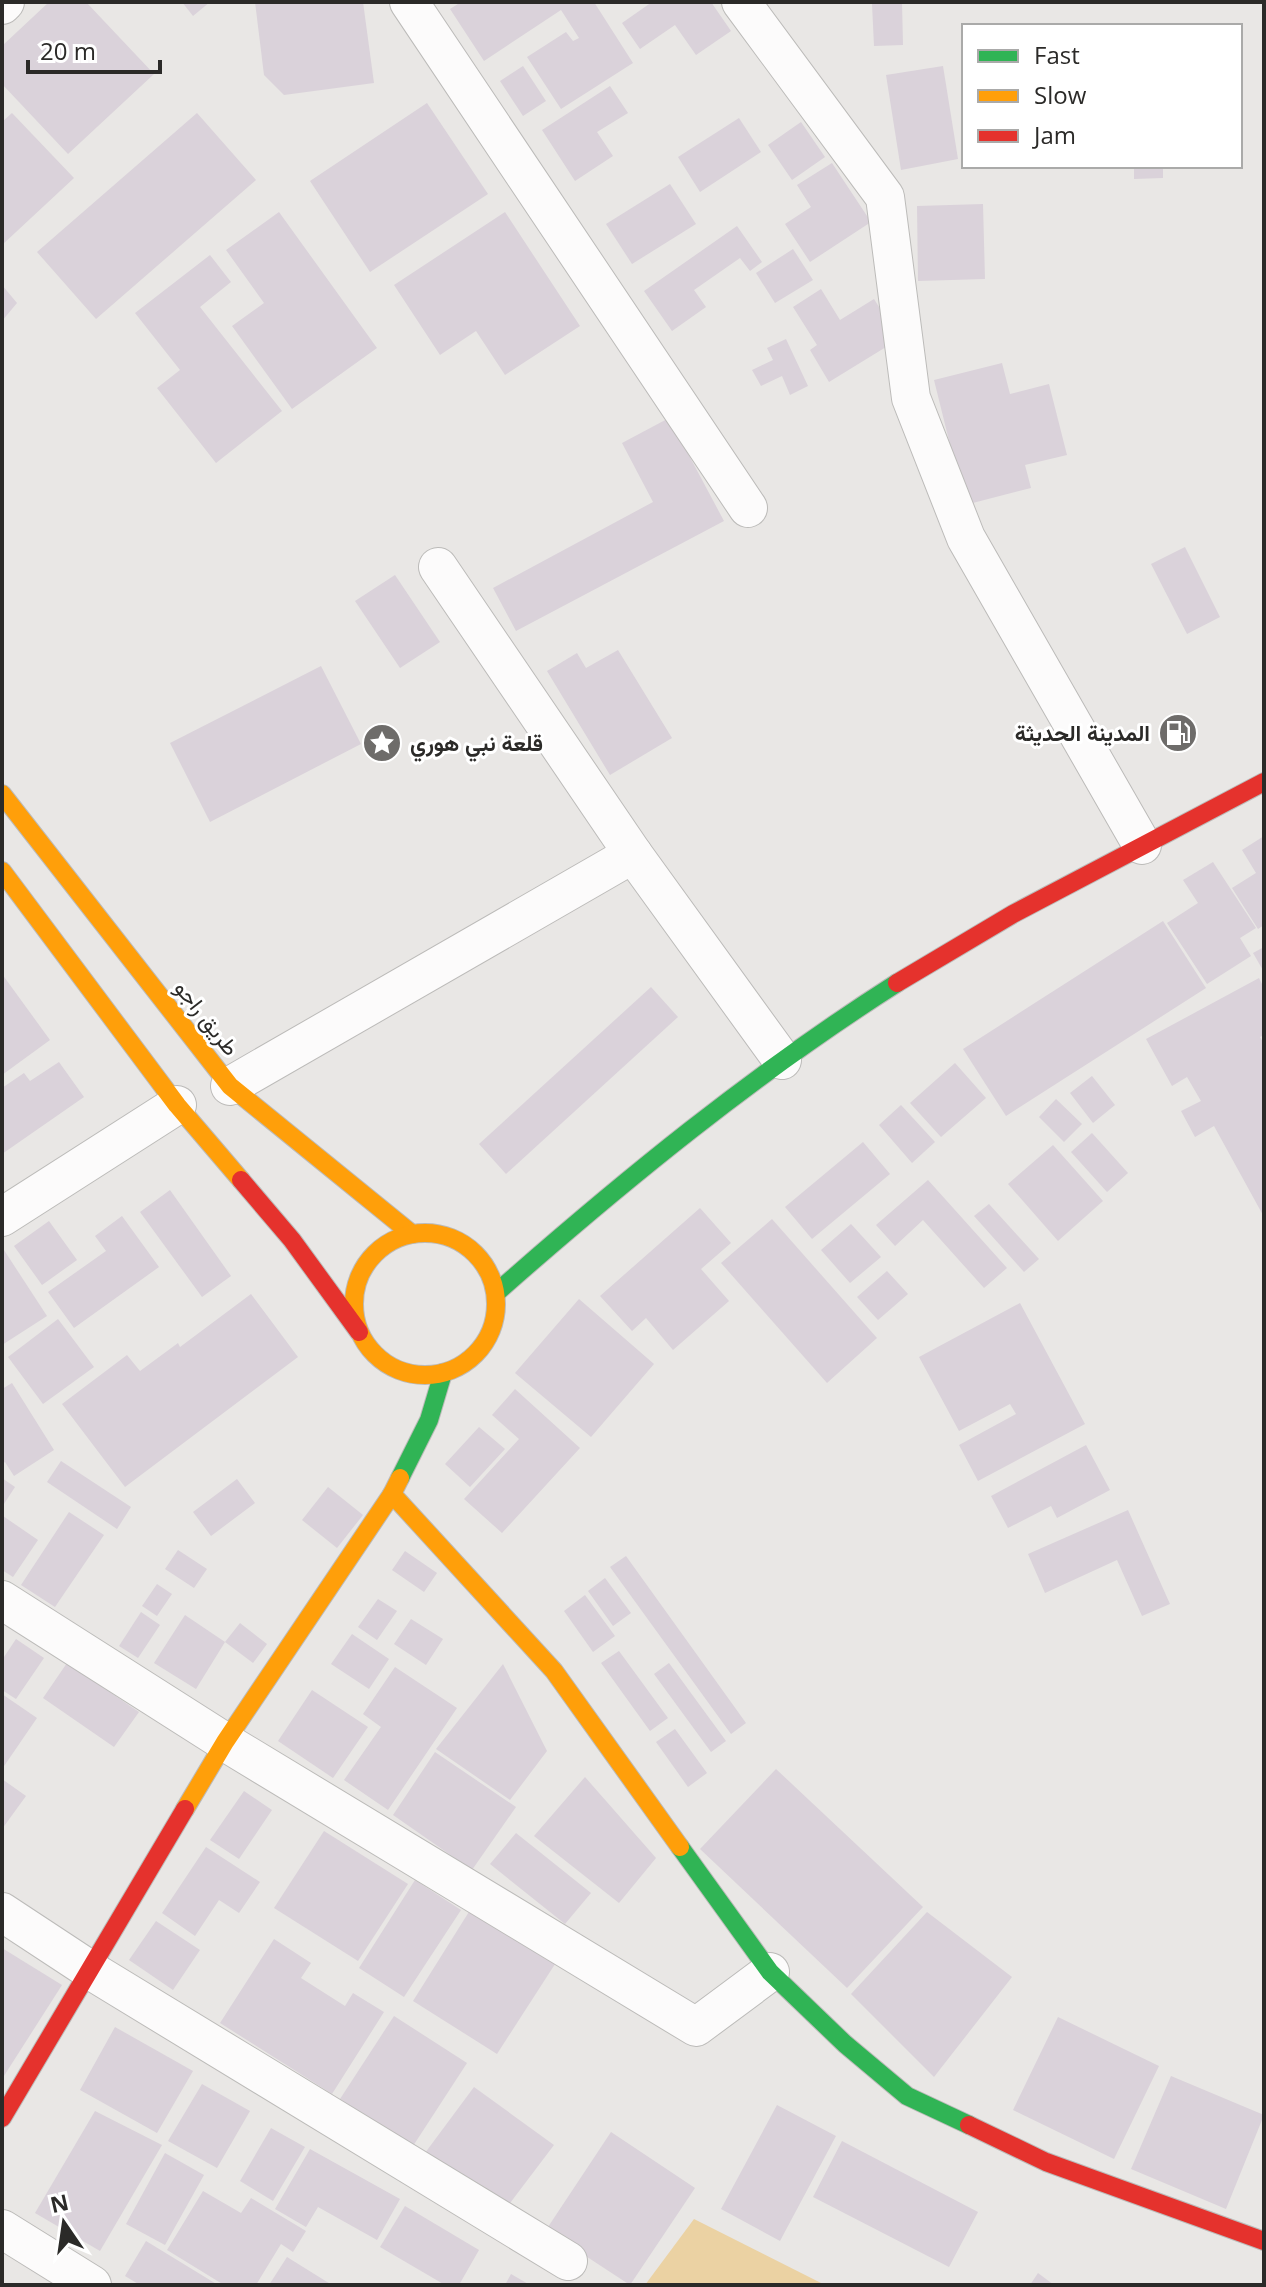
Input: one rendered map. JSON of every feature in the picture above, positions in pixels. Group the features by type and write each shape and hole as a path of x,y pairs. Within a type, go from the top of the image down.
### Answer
{"main road":[{"path":"496,1293 588,1211 683,1134 868,1001 958,946 1264,782"},
{"name":"طريق راجو","path":"2,794 230,1086 412,1234"},
{"path":"2,871 177,1105 292,1240 372,1352 390,1367 407,1374 425,1376 460,1367 486,1343 493,1327 497,1311 491,1274 467,1245 450,1236 432,1232 412,1234 392,1241 375,1253 362,1270 355,1290 354,1311 359,1332"},
{"path":"2,2118 225,1742 392,1494 429,1420 443,1373"},
{"path":"392,1494 554,1671 770,1972 845,2044 907,2096 1046,2162 1264,2241"}],"street":[{"path":"409,2 748,508"},
{"path":"741,2 885,197 911,398 966,538 1142,845"},
{"path":"438,567 633,854 782,1060"},
{"path":"230,1086 633,854"},
{"path":"2,1217 177,1105"},
{"path":"2,1600 225,1742 696,2027 770,1972"},
{"path":"2,1912 90,1970 568,2261"},
{"path":"2,2229 92,2285"}],"shaded area":[{"path":"694,2219 825,2285 645,2285"}],"building":[{"path":"49,2 86,2 154,74 68,154 2,84 2,46"},
{"path":"182,2 210,2 193,16"},
{"path":"255,2 363,2 374,83 284,95 264,75"},
{"path":"461,2 594,2 633,63 561,109 527,57 566,32 573,41 579,38 561,10 484,61 450,9"},
{"path":"652,2 711,2 731,31 696,55 675,25 640,49 622,23"},
{"path":"902,2 903,45 874,46 872,4"},
{"path":"523,66 546,101 523,116 500,81"},
{"path":"943,66 958,159 901,170 886,75"},
{"path":"610,86 628,113 597,132 613,156 575,181 542,130"},
{"path":"427,103 488,194 370,272 310,181"},
{"path":"12,113 74,178 2,245 2,122"},
{"path":"197,113 256,180 96,319 37,252"},
{"path":"739,118 761,152 700,192 678,157"},
{"path":"801,122 825,157 792,180 768,145"},
{"path":"832,163 871,222 810,262 785,224 811,207 797,185"},
{"path":"1134,168 1163,168 1163,178 1134,179"},
{"path":"670,184 696,224 632,264 606,224"},
{"path":"983,204 985,279 918,281 917,206"},
{"path":"279,212 377,348 292,409 232,326 264,303 226,250"},
{"path":"505,212 580,326 505,375 476,331 440,355 394,285"},
{"path":"737,226 762,262 750,271 740,258 694,290 706,307 672,331 644,291"},
{"path":"793,249 813,280 775,303 756,273"},
{"path":"210,255 231,282 200,307 282,411 216,463 157,388 180,370 135,313"},
{"path":"2,285 17,303 2,321"},
{"path":"821,289 840,320 874,299 899,339 829,382 810,350 817,345 793,307"},
{"path":"786,339 808,386 790,395 782,376 761,386 752,370 773,360 767,348"},
{"path":"1002,363 1010,394 1049,384 1067,455 1025,465 1031,488 965,505 934,380"},
{"path":"669,418 724,521 516,631 493,588 653,502 622,443"},
{"path":"1185,547 1220,617 1187,634 1151,564"},
{"path":"395,575 440,642 400,668 355,601"},
{"path":"618,650 672,738 610,775 547,671 577,653 586,668"},
{"path":"321,666 361,744 210,822 170,743"},
{"path":"1264,836 1264,925 1258,929 1232,888 1256,873 1242,850"},
{"path":"1213,862 1256,928 1240,938 1251,956 1207,984 1167,923 1198,903 1183,880"},
{"path":"1163,921 1206,988 1006,1116 963,1049"},
{"path":"1264,947 1264,972 1253,953"},
{"path":"2,974 50,1040 2,1075"},
{"path":"1259,978 1264,988 1264,1035 1260,1037 1264,1044 1264,1217 1214,1126 1195,1137 1181,1111 1201,1101 1187,1077 1172,1086 1146,1039"},
{"path":"651,987 678,1017 506,1174 479,1144"},
{"path":"59,1062 84,1097 2,1154 2,1088 24,1073 30,1081"},
{"path":"955,1063 986,1098 941,1137 910,1103"},
{"path":"1092,1076 1115,1105 1093,1123 1070,1093"},
{"path":"1056,1099 1082,1124 1064,1142 1039,1117"},
{"path":"901,1105 935,1142 912,1163 879,1125"},
{"path":"1092,1133 1128,1173 1107,1192 1071,1152"},
{"path":"863,1142 890,1174 812,1239 785,1207"},
{"path":"1053,1145 1103,1201 1058,1241 1008,1184"},
{"path":"928,1180 1007,1268 984,1288 923,1220 895,1246 876,1225"},
{"path":"170,1190 231,1276 202,1297 140,1212"},
{"path":"989,1204 1039,1259 1024,1272 974,1216"},
{"path":"700,1208 731,1243 701,1269 729,1301 673,1350 646,1318 632,1331 600,1296"},
{"path":"122,1216 159,1267 74,1328 48,1292 106,1251 95,1236"},
{"path":"772,1219 877,1338 827,1383 721,1263"},
{"path":"49,1221 77,1260 42,1285 14,1246"},
{"path":"851,1224 881,1257 850,1283 821,1250"},
{"path":"2,1247 47,1316 2,1345"},
{"path":"887,1271 908,1294 878,1320 857,1297"},
{"path":"251,1294 298,1357 125,1487 62,1404 127,1355 140,1371 178,1343 180,1347"},
{"path":"579,1299 654,1364 591,1437 515,1373"},
{"path":"1020,1303 1085,1424 978,1481 959,1445 1016,1414 1010,1404 959,1431 919,1357"},
{"path":"58,1319 94,1367 43,1404 8,1357"},
{"path":"12,1383 54,1450 14,1476 5,1462 2,1464 2,1389"},
{"path":"515,1389 580,1448 502,1533 464,1499 519,1439 492,1415"},
{"path":"479,1427 505,1449 470,1487 445,1464"},
{"path":"1086,1445 1110,1490 1057,1518 1051,1506 1008,1528 991,1496"},
{"path":"61,1461 131,1507 117,1529 47,1482"},
{"path":"2,1478 15,1487 2,1507"},
{"path":"237,1479 255,1503 211,1536 193,1512"},
{"path":"328,1487 363,1515 337,1548 302,1520"},
{"path":"1128,1510 1170,1604 1142,1616 1117,1560 1045,1593 1028,1554"},
{"path":"69,1512 104,1535 55,1607 21,1585"},
{"path":"3,1516 38,1540 13,1577 2,1570"},
{"path":"178,1550 207,1569 194,1588 165,1569"},
{"path":"405,1551 437,1573 424,1592 392,1570"},
{"path":"626,1556 746,1723 731,1734 610,1567"},
{"path":"605,1578 631,1613 613,1626 588,1591"},
{"path":"157,1584 172,1594 157,1616 142,1606"},
{"path":"585,1595 615,1636 593,1652 564,1611"},
{"path":"378,1599 397,1611 377,1640 358,1627"},
{"path":"141,1612 160,1625 138,1658 119,1646"},
{"path":"185,1615 225,1642 196,1689 154,1663"},
{"path":"411,1619 443,1639 426,1665 394,1644"},
{"path":"240,1623 267,1644 253,1663 225,1642"},
{"path":"352,1634 389,1659 369,1689 331,1664"},
{"path":"16,1639 44,1658 16,1699 2,1690 2,1660"},
{"path":"619,1651 668,1718 650,1731 601,1663"},
{"path":"67,1663 139,1712 114,1747 43,1698"},
{"path":"669,1663 726,1741 711,1752 654,1674"},
{"path":"503,1664 547,1751 510,1800 436,1749"},
{"path":"395,1667 457,1708 388,1810 344,1780 381,1727 363,1714"},
{"path":"312,1690 368,1727 333,1778 278,1741"},
{"path":"2,1694 37,1718 2,1769"},
{"path":"675,1729 707,1773 688,1787 656,1742"},
{"path":"435,1752 516,1807 472,1870 393,1815"},
{"path":"776,1769 923,1907 847,1988 700,1849"},
{"path":"585,1777 656,1858 619,1903 534,1836"},
{"path":"2,1779 26,1796 2,1829"},
{"path":"244,1791 272,1810 239,1859 210,1840"},
{"path":"324,1831 408,1884 358,1961 274,1908"},
{"path":"516,1833 591,1893 565,1924 490,1864"},
{"path":"206,1847 260,1882 239,1913 219,1900 195,1936 162,1913"},
{"path":"415,1880 461,1910 404,1997 359,1968"},
{"path":"472,1907 557,1961 497,2054 413,2001"},
{"path":"927,1912 1012,1977 934,2077 851,1994"},
{"path":"156,1921 200,1950 173,1990 129,1960"},
{"path":"274,1939 311,1963 301,1978 345,2006 353,1993 384,2012 332,2094 220,2023"},
{"path":"2,1948 62,1985 2,2079"},
{"path":"394,2016 467,2063 413,2146 340,2099"},
{"path":"1058,2017 1159,2066 1114,2159 1013,2110"},
{"path":"115,2027 193,2071 157,2133 80,2090"},
{"path":"1171,2076 1264,2115 1226,2209 1131,2169"},
{"path":"202,2084 250,2111 217,2168 168,2141"},
{"path":"474,2087 554,2145 504,2211 425,2153"},
{"path":"777,2105 836,2136 780,2241 721,2209"},
{"path":"95,2111 162,2145 100,2251 35,2213"},
{"path":"271,2128 305,2147 273,2201 240,2181"},
{"path":"611,2132 695,2188 630,2285 546,2230"},
{"path":"842,2141 978,2212 949,2267 813,2197"},
{"path":"310,2149 400,2199 377,2240 318,2207 306,2227 275,2209"},
{"path":"165,2153 204,2175 165,2245 126,2224"},
{"path":"203,2191 241,2213 251,2198 306,2231 293,2252 281,2244 256,2285 224,2285 167,2250"},
{"path":"405,2206 479,2250 459,2285 445,2285 380,2247"},
{"path":"146,2241 218,2285 140,2285 125,2276"},
{"path":"287,2257 332,2285 269,2285"},
{"path":"1038,2273 1054,2285 1030,2285"},
{"path":"511,2274 530,2285 505,2285"}],"traffic: fast":[{"path":"496,1293 690,1130 792,1054 897,983"},
{"path":"400,1478 429,1420 443,1373"},
{"path":"680,1847 770,1972 845,2044 907,2096 969,2125"}],"traffic: slow":[{"path":"2,794 230,1086 412,1234"},
{"path":"2,871 177,1105 241,1180"},
{"path":"425,1233 452,1238 475,1254 491,1277 496,1304 491,1331 475,1354 452,1370 425,1375 398,1370 375,1354 359,1331 354,1304 359,1277 375,1254 398,1238 425,1233"},
{"path":"185,1809 225,1742 400,1478"},
{"path":"392,1494 554,1671 680,1847"}],"traffic: jam":[{"path":"897,983 1013,914 1264,782"},
{"path":"241,1180 292,1240 359,1332"},
{"path":"2,2118 185,1809"},
{"path":"969,2125 1046,2162 1264,2241"}],"place":[{"name":"المدينة الحديثة","path":"1178,733"},
{"name":"قلعة نبي هوري","path":"382,743"}]}
